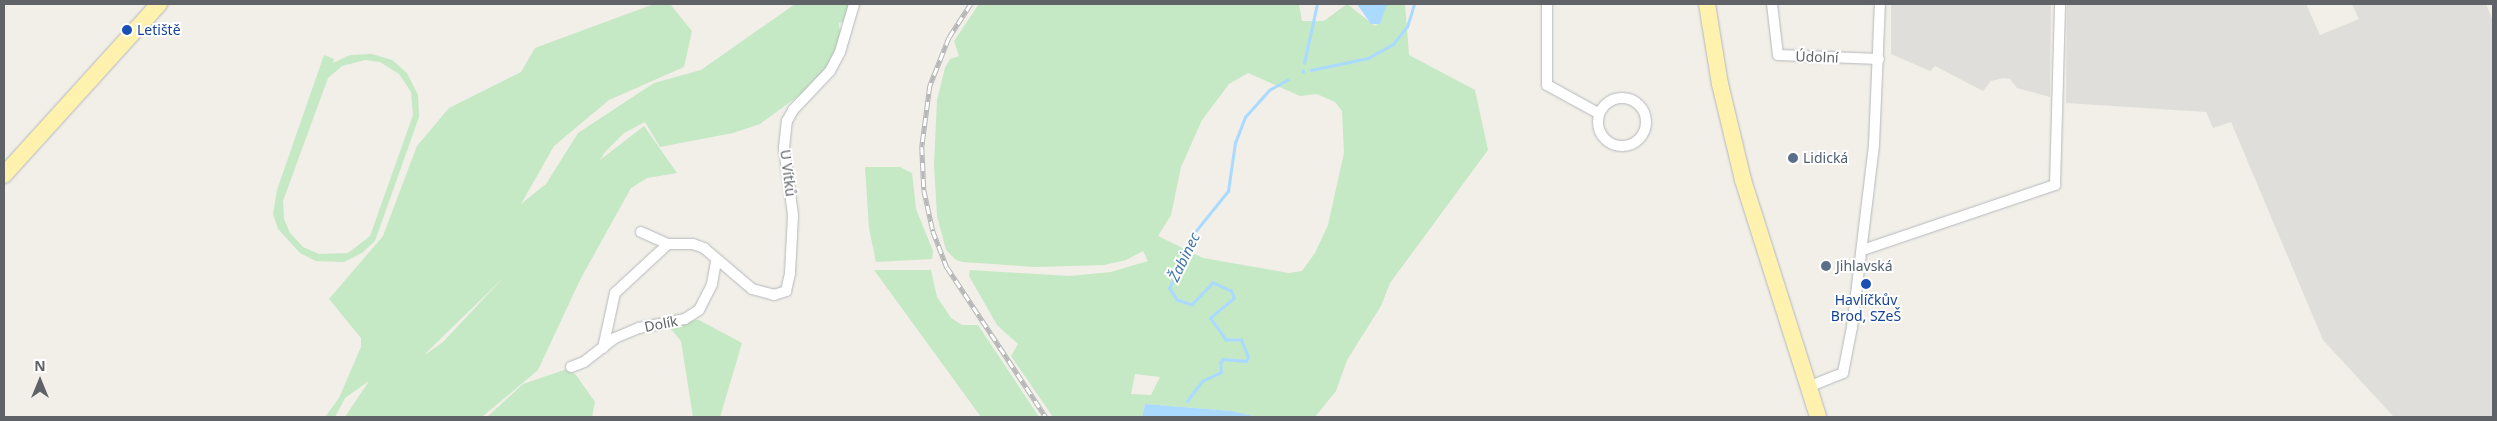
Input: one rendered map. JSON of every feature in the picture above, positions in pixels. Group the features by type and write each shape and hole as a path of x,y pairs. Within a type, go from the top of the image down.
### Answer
{"main road":[{"path":"4,175 159,4"},
{"path":"1707,4 1720,84 1742,180 1818,417"}],"street":[{"name":"U Vítků","path":"716,261 752,289 774,295 786,291 793,239 793,215 784,148 787,121 793,110 830,71 840,52 854,4"},
{"path":"1547,4 1547,85 1598,113"},
{"name":"Údolní","path":"1772,4 1778,56 1879,59"},
{"path":"1808,386 1843,373 1863,250 1879,59 1880,4"},
{"path":"1863,250 2051,188 2057,180 2060,4"},
{"path":"1611,100 1633,103 1646,120 1644,134 1628,146 1615,143 1602,133 1597,121 1598,113 1611,100"},
{"path":"641,232 668,244 698,246 707,250 716,261"},
{"path":"603,348 615,293 668,244"},
{"name":"Dolík","path":"571,367 603,348 615,338 639,328 685,319 698,310 712,284 716,261"}],"shaded area":[{"path":"1891,4 2051,4 2050,97 2017,88 2010,79 2004,78 1991,81 1983,91 1935,66 1930,71 1891,54"},
{"path":"2067,4 2306,4 2320,35 2359,19 2352,4 2486,4 2493,21 2493,417 2394,417 2323,340 2231,122 2213,128 2206,112 2066,103"}],"green space":[{"path":"654,4 670,4 692,31 684,67 609,100 554,146 521,204 546,184 578,133 654,83 701,70 795,4 851,4 846,21 839,23 839,28 843,31 829,68 808,89 760,124 733,133 660,147 645,122 624,133 605,152 600,160 644,126 677,173 647,178 631,188 581,278 538,370 482,417 345,417 369,381 345,398 335,417 325,417 339,398 361,347 361,338 329,299 383,236 417,146 449,108 521,72 535,48","holes":["503,278 443,342 426,354"]},
{"path":"979,4 1299,4 1302,21 1324,21 1347,4 1375,26 1380,22 1386,4 1405,4 1409,55 1475,90 1488,150 1390,283 1381,306 1347,360 1336,391 1315,417 1257,417 1232,411 1145,404 1142,417 1053,417 1011,356 1018,344 997,325 969,276 970,270 1069,276 1111,272 1148,261 1143,251 1126,260 1104,265 1035,267 963,262 956,260 946,250 937,216 934,165 937,100 945,68 950,59 959,56 954,41","holes":["1248,73 1300,96 1317,94 1335,102 1342,111 1344,153 1328,225 1315,253 1302,271 1289,273 1203,258 1158,236 1171,215 1181,167 1202,120 1229,84","1135,374 1160,377 1151,395 1131,394"]},
{"path":"372,54 392,60 407,73 418,95 419,117 375,241 362,253 344,262 316,261 300,253 278,229 273,214 277,190 324,55 334,59 333,63 350,55","holes":["365,60 380,62 399,74 411,92 413,115 370,236 348,253 319,254 303,247 290,233 284,219 283,201 328,78 342,66"]},
{"path":"865,167 900,167 912,173 916,209 933,251 932,259 876,262 869,228"},
{"path":"874,270 931,270 937,297 951,318 962,325 978,325 1039,417 981,417"},
{"path":"699,320 742,343 720,417 693,417 681,341 664,321"},
{"path":"567,369 576,375 595,402 592,417 487,417 523,384"}],"water":[{"path":"1357,4 1387,4 1380,24 1371,24"},
{"path":"1145,404 1232,411 1257,417 1142,417"}],"waterway":[{"path":"1304,63 1317,4"},
{"name":"Žabinec","path":"1311,70 1368,58 1393,44 1407,27 1414,4"},
{"name":"Žabinec","path":"1187,401 1202,381 1221,372 1220,363 1223,359 1246,361 1248,357 1241,340 1226,340 1210,318 1234,298 1231,291 1213,283 1192,305 1177,300 1169,288 1188,254 1195,232 1228,191 1235,143 1245,117 1269,90 1287,80"}],"railway":[{"path":"971,4 949,38 930,86 922,147 924,190 933,231 947,267 1046,417"}],"place":[{"name":"Letiště","path":"127,30"},
{"name":"Lidická","path":"1793,158"},
{"name":"Jihlavská","path":"1826,266"},
{"name":"Havlíčkův Brod, SZeŠ","path":"1866,284"}]}
